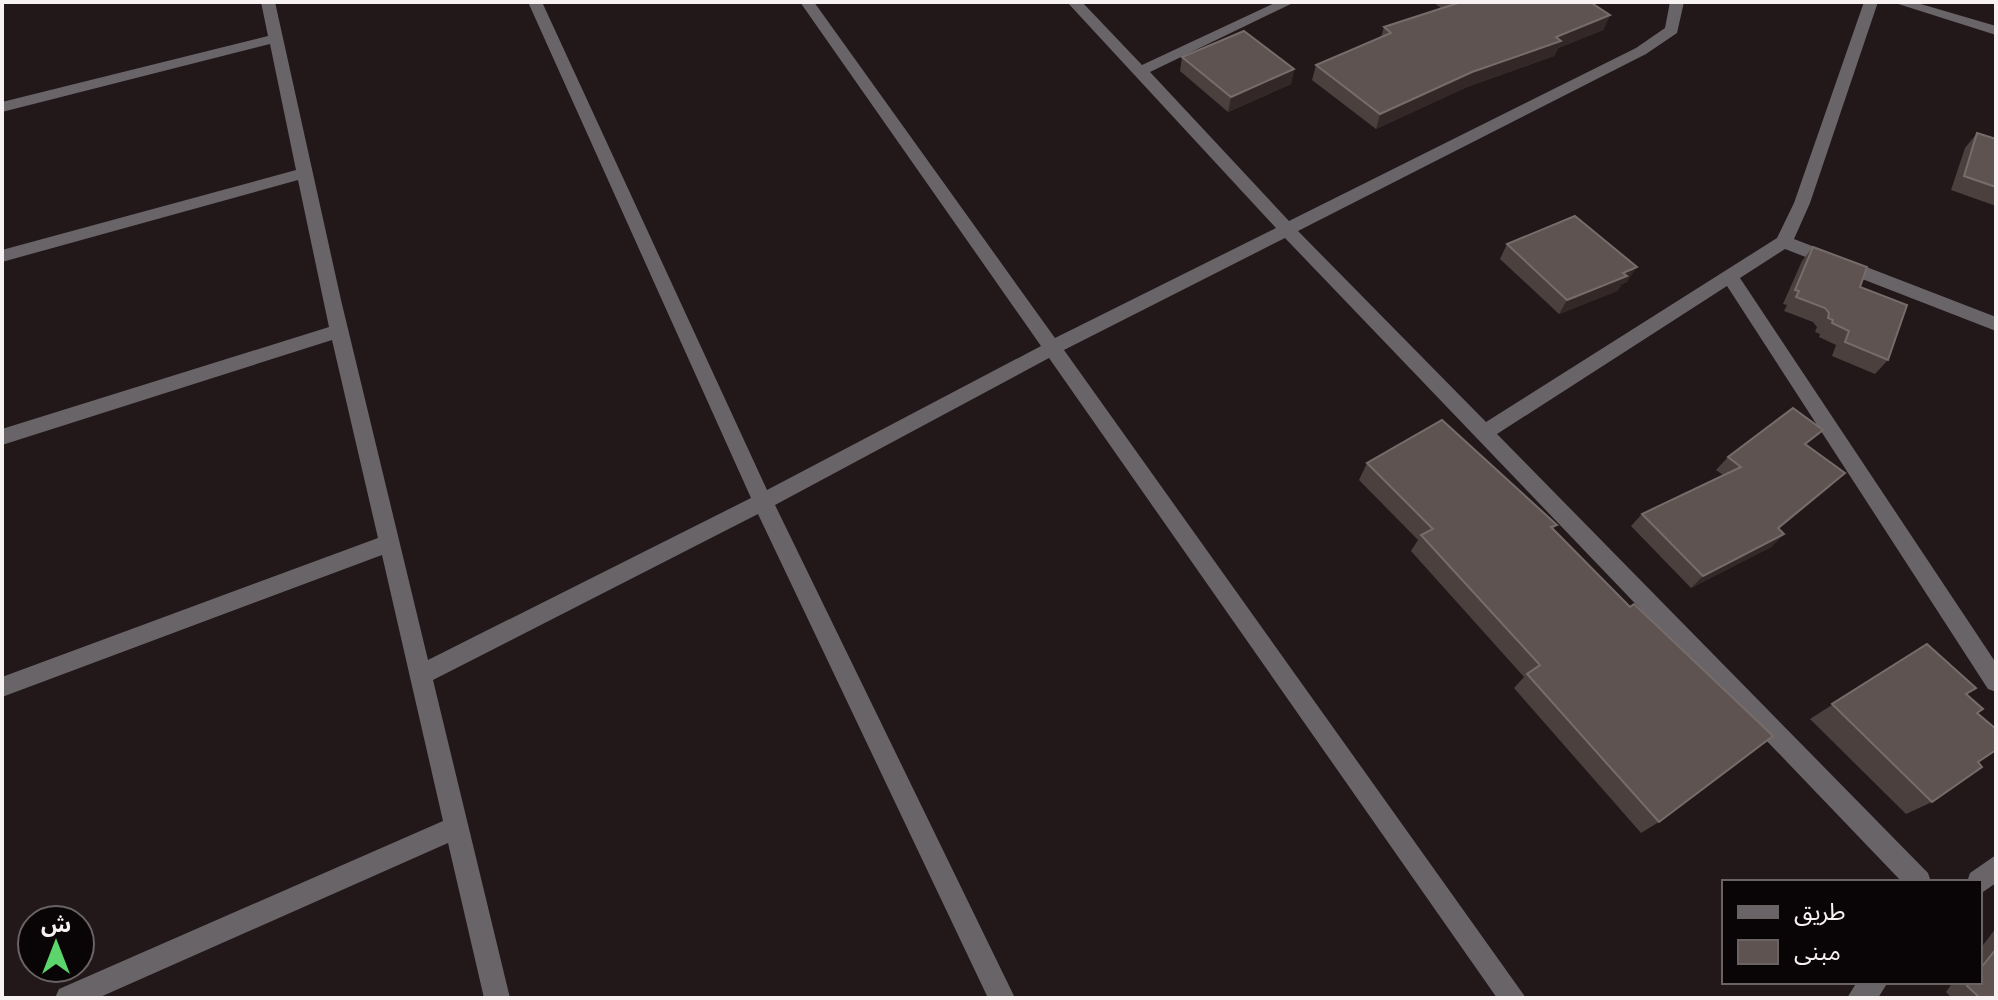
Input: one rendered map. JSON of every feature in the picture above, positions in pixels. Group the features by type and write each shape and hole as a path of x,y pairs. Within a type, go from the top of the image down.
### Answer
{"street":[{"path":"268,2 339,331 497,998"},
{"path":"535,2 763,502 1002,998"},
{"path":"807,2 1513,998"},
{"path":"1074,2 1288,231 1917,880"},
{"path":"1141,71 1288,2"},
{"path":"420,675 763,502 1052,348 1641,51 1672,30 1677,2"},
{"path":"1484,433 1784,242 1802,203 1871,2"},
{"path":"1899,2 1996,31"},
{"path":"2,107 276,38"},
{"path":"2,256 304,173"},
{"path":"1784,242 1996,324"},
{"path":"1730,277 1996,682"},
{"path":"2,437 339,331"},
{"path":"2,687 389,543"},
{"path":"68,998 457,827"}],"building":[{"path":"1457,2 1590,2 1610,15 1556,37 1561,41 1472,72 1380,114 1316,65 1391,33 1384,27"},
{"path":"1244,31 1294,69 1231,97 1182,57"},
{"path":"1977,133 1996,139 1996,187 1964,176"},
{"path":"1575,216 1637,267 1623,273 1627,276 1567,300 1507,244"},
{"path":"1813,247 1867,267 1860,287 1907,305 1888,360 1845,342 1849,331 1832,323 1825,308 1796,297 1799,291 1795,290"},
{"path":"1793,408 1823,430 1805,444 1845,473 1778,528 1784,534 1703,576 1642,514 1741,467 1728,457"},
{"path":"1442,420 1557,525 1551,527 1630,607 1634,604 1773,736 1659,822 1527,674 1540,665 1421,535 1433,529 1367,463"},
{"path":"1927,644 1976,688 1966,694 1983,709 1977,713 1996,729 1996,750 1978,762 1982,767 1932,802 1832,704"},
{"path":"1996,949 1996,998 1980,998 1967,986 1982,984 1982,966"}]}
